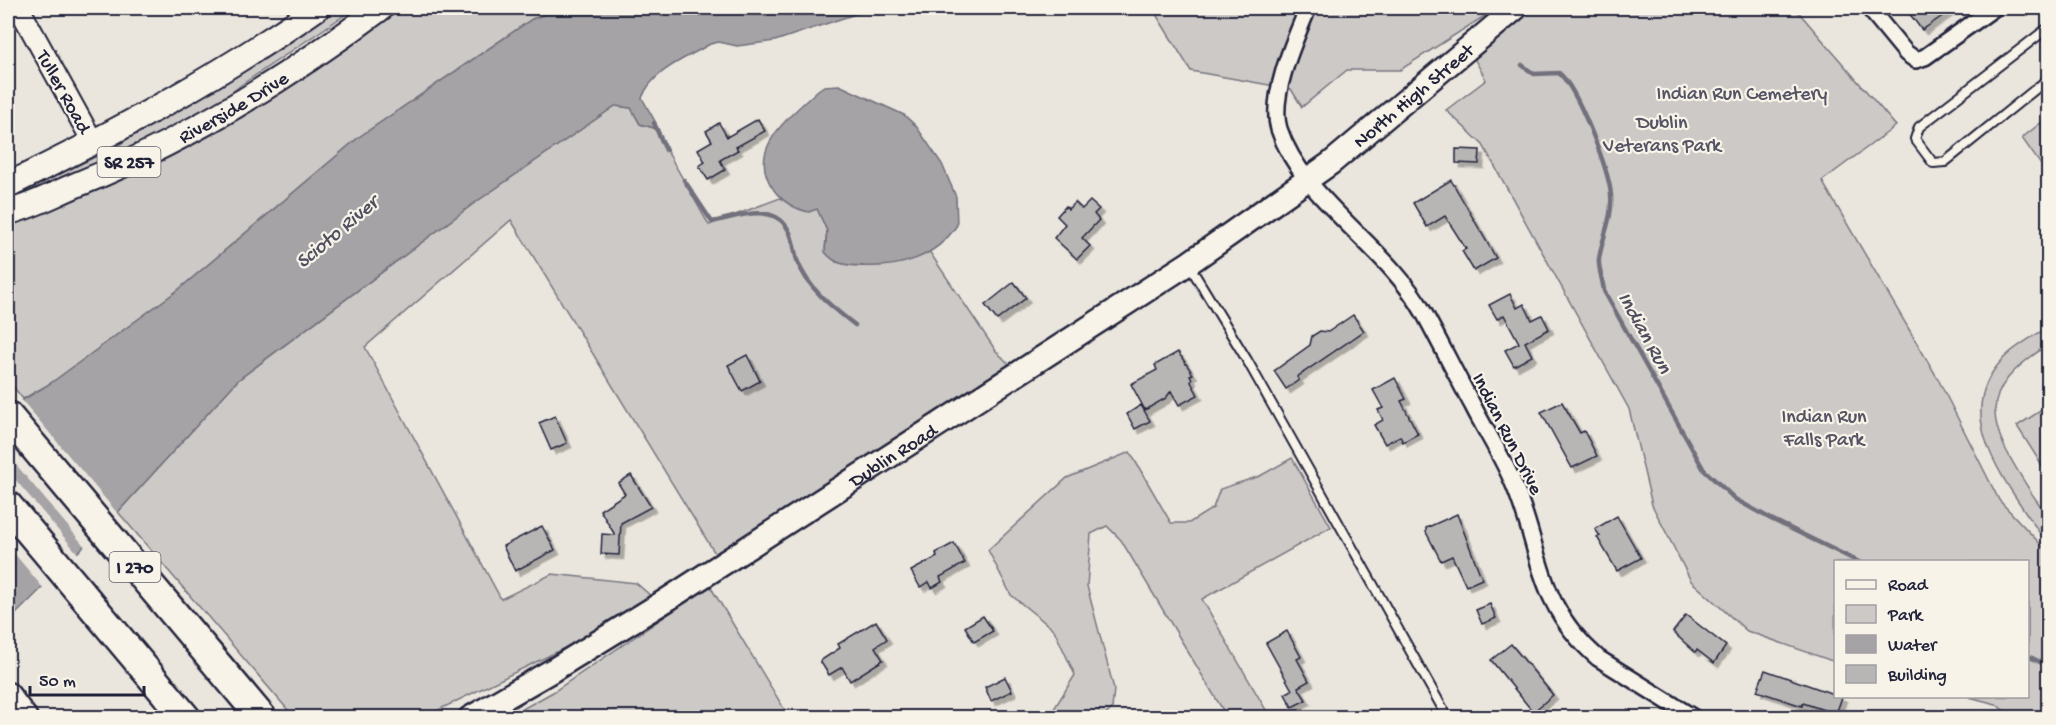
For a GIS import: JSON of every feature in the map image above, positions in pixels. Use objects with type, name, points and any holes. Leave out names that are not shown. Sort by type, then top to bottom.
[{"type":"highway","name":"I 270","points":[[8,416],[262,717]]},
{"type":"highway","name":"I 270","points":[[8,506],[186,717]]},
{"type":"main road","name":"Riverside Drive","points":[[8,185],[94,144],[228,67],[317,8]]},
{"type":"main road","name":"Riverside Drive","points":[[8,212],[95,178],[210,122],[291,72],[381,8]]},
{"type":"main road","name":"North High Street","points":[[1309,179],[1516,8]]},
{"type":"main road","name":"Dublin Road","points":[[470,717],[553,670],[665,601],[1189,263],[1309,179]]},
{"type":"main road","points":[[8,694],[26,717]]},
{"type":"street","name":"Tuller Road","points":[[19,8],[94,144]]},
{"type":"street","name":"Indian Run Drive","points":[[1308,8],[1281,86],[1277,113],[1284,141],[1309,179],[1340,217],[1396,272],[1424,312],[1510,475],[1528,521],[1548,592],[1571,630],[1598,658],[1694,717]]},
{"type":"street","points":[[1869,8],[1909,57],[1919,60],[1994,8]]},
{"type":"lane","points":[[2049,28],[1919,127],[1915,139],[1933,163],[1945,162],[2049,79]]},
{"type":"lane","points":[[1189,263],[1448,717]]},
{"type":"green space","points":[[331,8],[355,8],[241,85],[203,116],[35,191],[33,187],[118,146],[146,124],[298,31]]},
{"type":"green space","points":[[396,8],[563,8],[532,19],[359,137],[178,290],[51,383],[23,399],[8,380],[8,222],[350,43]]},
{"type":"green space","points":[[1152,8],[1497,8],[1400,70],[1347,70],[1302,107],[1291,89],[1191,71]]},
{"type":"green space","points":[[1534,8],[1795,8],[1896,126],[1822,181],[1937,377],[1999,500],[2048,552],[2048,717],[2011,717],[1996,704],[1973,698],[2029,698],[2029,560],[1834,560],[1834,662],[1747,631],[1691,581],[1652,505],[1629,409],[1483,145],[1446,110],[1486,80],[1474,58]]},
{"type":"green space","points":[[615,106],[631,108],[640,124],[654,128],[709,225],[780,198],[802,210],[817,208],[827,231],[825,248],[836,262],[858,266],[884,265],[910,260],[929,251],[996,351],[1010,365],[716,555],[511,220],[365,347],[501,599],[552,574],[636,583],[652,597],[589,636],[424,717],[294,717],[118,512],[238,380],[473,204]]},
{"type":"green space","points":[[2048,117],[2048,175],[2022,138]]},
{"type":"green space","points":[[2048,327],[2048,345],[2024,362],[2008,378],[1998,394],[1995,410],[1997,427],[2004,445],[2047,516],[2048,543],[2012,492],[1988,448],[1982,425],[1981,403],[1988,380],[2003,359]]},
{"type":"green space","points":[[2048,406],[2048,475],[2017,426]]},
{"type":"green space","points":[[1130,452],[1171,523],[1189,523],[1213,508],[1220,489],[1260,476],[1292,458],[1331,527],[1202,599],[1270,717],[1227,717],[1121,540],[1107,526],[1091,534],[1087,586],[1114,689],[1112,709],[1103,717],[1049,717],[1075,675],[1054,630],[1011,595],[988,550],[1067,478]]},
{"type":"green space","points":[[710,586],[789,717],[508,717],[553,692]]},
{"type":"water","name":"Scioto River","points":[[563,8],[873,8],[775,41],[737,46],[719,42],[710,44],[662,72],[647,88],[642,98],[656,123],[654,128],[640,124],[631,108],[615,106],[473,204],[238,380],[118,512],[8,622],[8,409],[51,383],[178,290],[359,137],[532,19]]},
{"type":"water","points":[[839,85],[904,115],[916,126],[942,164],[956,197],[957,225],[939,246],[916,259],[877,266],[847,265],[837,262],[825,252],[827,231],[817,209],[809,212],[789,204],[777,194],[766,175],[764,161],[767,147],[774,135],[818,90],[824,86]]},
{"type":"pier","points":[[20,398],[119,515],[86,548],[8,455],[8,405]]},
{"type":"pier","points":[[8,471],[79,555],[44,589],[8,546]]},
{"type":"building","points":[[1905,8],[1954,8],[1922,30]]},
{"type":"building","points":[[758,119],[765,131],[736,147],[738,150],[720,160],[725,170],[708,180],[699,166],[705,162],[698,149],[712,141],[706,131],[719,123],[727,137]]},
{"type":"building","points":[[1456,149],[1480,150],[1479,164],[1456,163]]},
{"type":"building","points":[[1451,180],[1496,258],[1474,271],[1462,251],[1466,249],[1445,216],[1427,227],[1413,203]]},
{"type":"building","points":[[1090,201],[1099,209],[1094,214],[1099,220],[1082,238],[1090,246],[1077,259],[1054,238],[1065,224],[1057,216],[1066,206],[1068,209],[1075,202],[1082,209]]},
{"type":"building","points":[[1014,282],[1026,298],[997,320],[985,305]]},
{"type":"building","points":[[1510,294],[1517,308],[1524,304],[1532,320],[1542,315],[1549,329],[1525,342],[1532,356],[1514,366],[1505,350],[1519,343],[1504,315],[1497,319],[1489,305]]},
{"type":"building","points":[[1353,315],[1364,331],[1297,377],[1299,380],[1286,389],[1274,371],[1310,345],[1312,336],[1320,331],[1328,332]]},
{"type":"building","points":[[1178,352],[1193,374],[1190,375],[1191,382],[1198,395],[1179,405],[1171,391],[1166,398],[1145,410],[1131,384],[1157,370],[1155,365]]},
{"type":"building","points":[[747,355],[760,381],[742,391],[728,365]]},
{"type":"building","points":[[1395,378],[1406,399],[1401,401],[1418,434],[1403,442],[1400,436],[1385,444],[1374,425],[1383,420],[1378,410],[1383,408],[1373,390]]},
{"type":"building","points":[[1562,402],[1580,433],[1584,431],[1597,456],[1572,468],[1541,412]]},
{"type":"building","points":[[1141,405],[1150,421],[1135,429],[1127,414]]},
{"type":"building","points":[[555,416],[567,443],[551,450],[539,423]]},
{"type":"building","points":[[631,475],[651,507],[621,523],[619,555],[601,554],[602,534],[615,535],[600,510],[625,494],[618,483]]},
{"type":"building","points":[[1457,514],[1482,579],[1466,586],[1452,556],[1441,561],[1426,532],[1426,528]]},
{"type":"building","points":[[1617,516],[1641,558],[1617,571],[1597,537],[1600,536],[1595,529]]},
{"type":"building","points":[[542,526],[555,550],[515,571],[503,546]]},
{"type":"building","points":[[954,543],[965,563],[940,577],[942,582],[932,588],[929,582],[920,587],[911,571],[937,557],[936,553]]},
{"type":"building","points":[[1490,604],[1496,618],[1482,624],[1476,610]]},
{"type":"building","points":[[1686,615],[1726,646],[1714,663],[1697,650],[1695,652],[1673,632]]},
{"type":"building","points":[[983,616],[993,631],[974,642],[965,627]]},
{"type":"building","points":[[876,621],[887,639],[875,647],[883,660],[850,681],[842,667],[829,675],[820,661],[840,648],[838,644]]},
{"type":"building","points":[[1287,631],[1301,657],[1297,659],[1309,681],[1298,687],[1306,700],[1292,707],[1285,694],[1292,690],[1266,643]]},
{"type":"building","points":[[1511,644],[1553,695],[1533,712],[1491,660]]},
{"type":"building","points":[[1765,670],[1834,694],[1834,698],[1842,698],[1836,714],[1803,703],[1802,706],[1757,691]]},
{"type":"building","points":[[1005,677],[1012,691],[991,701],[985,687]]},
{"type":"waterway","name":"Indian Run","points":[[1522,65],[1534,74],[1559,73],[1583,112],[1605,168],[1611,195],[1609,220],[1599,259],[1604,291],[1704,470],[1735,499],[1855,560]]},
{"type":"waterway","points":[[654,123],[666,150]]},
{"type":"waterway","points":[[684,180],[712,222],[753,214],[773,216],[781,221],[790,233],[797,260],[807,280],[855,325]]},
{"type":"waterway","name":"Indian Run","points":[[2029,656],[2048,666]]},
{"type":"park label","name":"Indian Run Cemetery","points":[[1742,92]]},
{"type":"park label","name":"Dublin Veterans Park","points":[[1662,132]]},
{"type":"park label","name":"Indian Run Falls Park","points":[[1824,426]]}]
